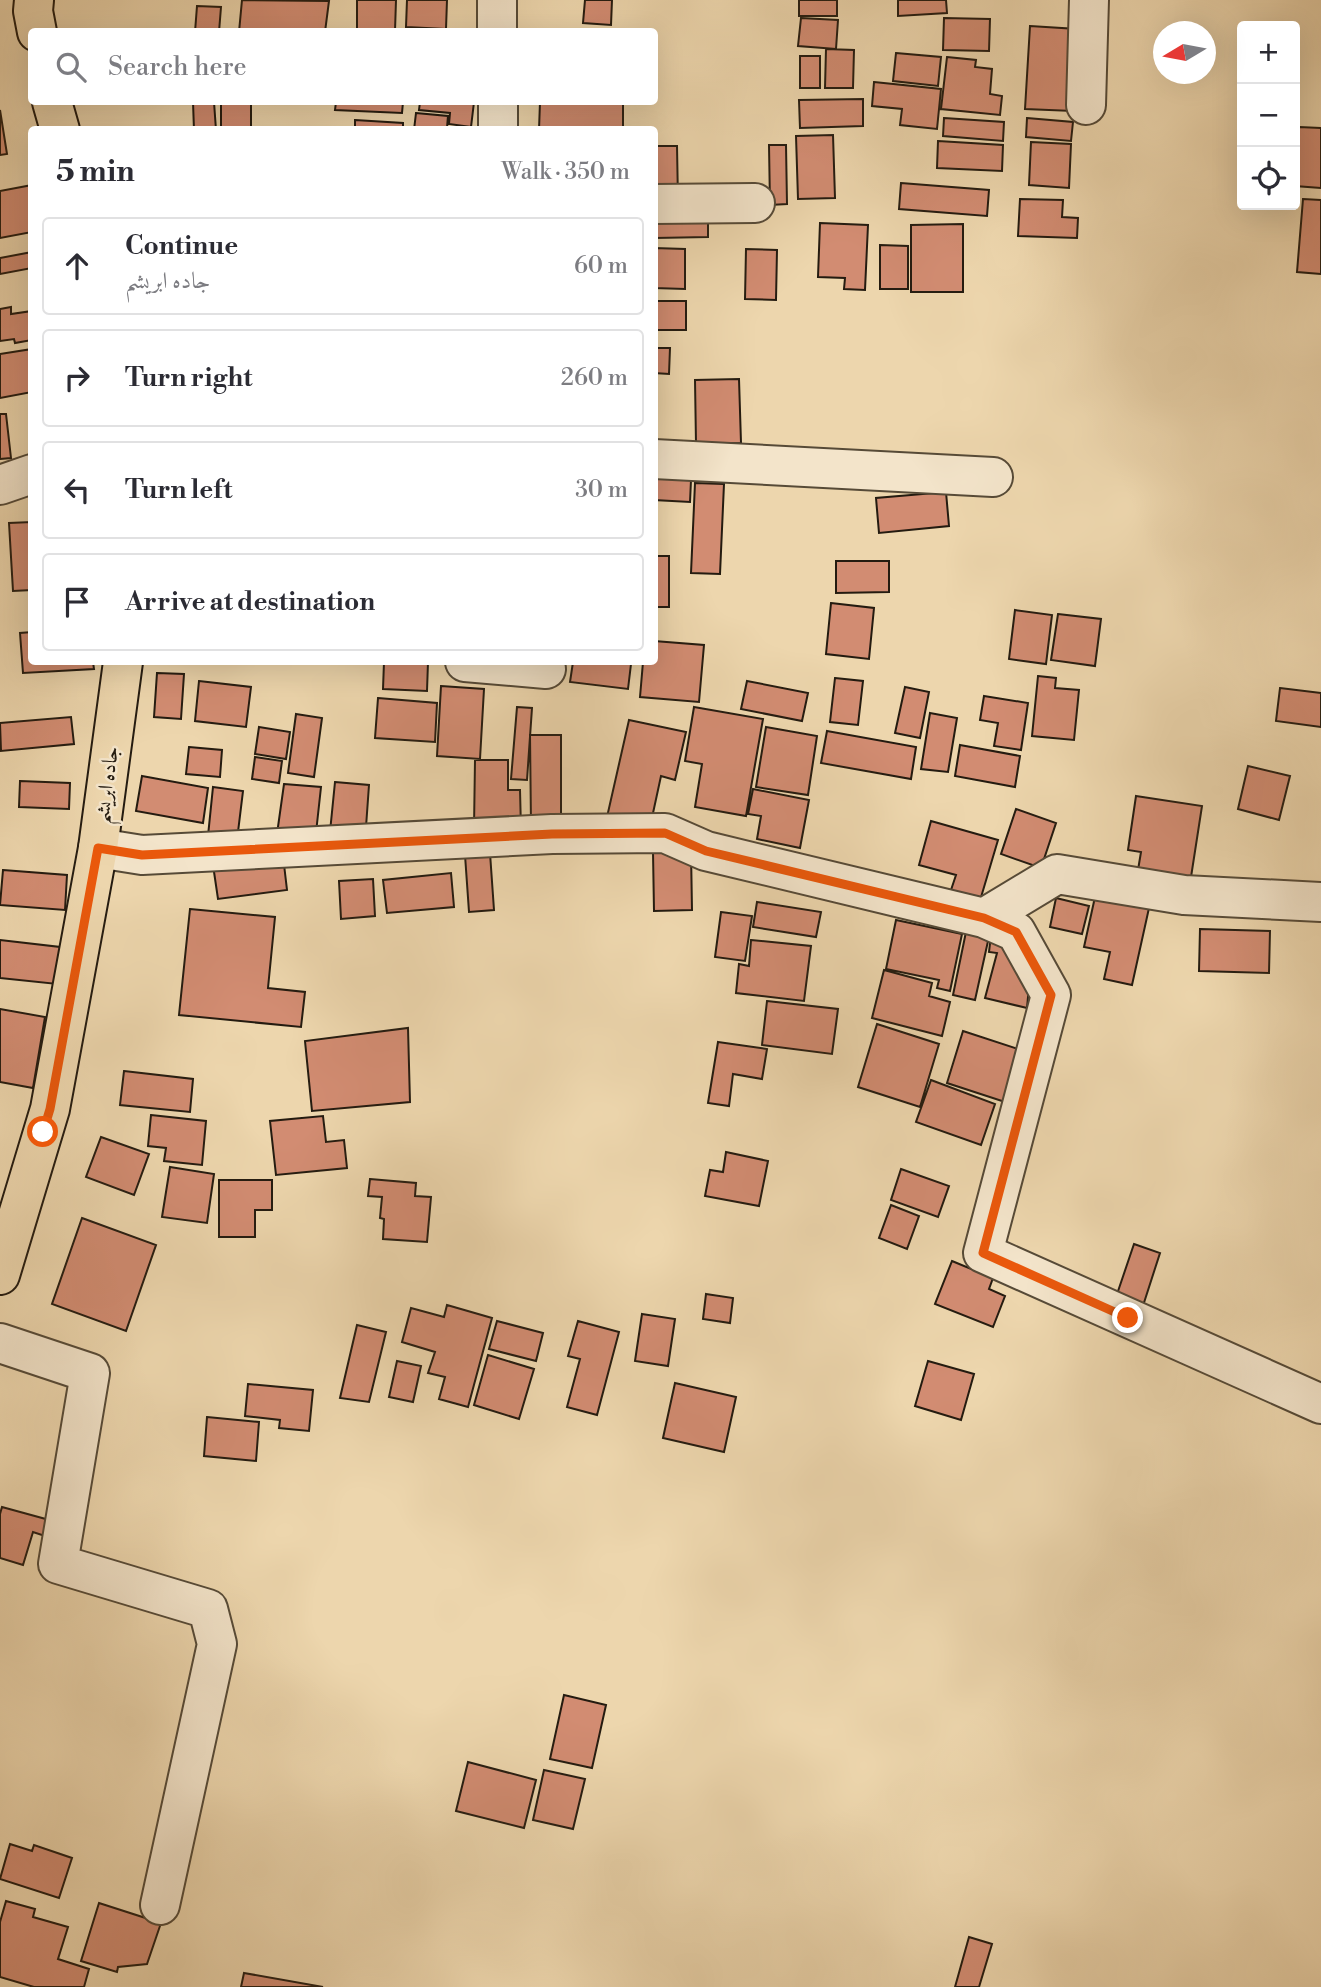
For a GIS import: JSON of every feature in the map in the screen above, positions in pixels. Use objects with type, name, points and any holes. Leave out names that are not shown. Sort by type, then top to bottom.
[{"type":"main road","points":[[34,0],[36,28]]},
{"type":"main road","points":[[53,105],[59,126]]},
{"type":"main road","name":"جاده ابریشم","points":[[0,1275],[50,1109],[98,848],[123,665]]},
{"type":"street","points":[[497,0],[497,28]]},
{"type":"street","points":[[1086,105],[1089,0]]},
{"type":"street","points":[[498,105],[498,126]]},
{"type":"street","points":[[658,204],[755,203]]},
{"type":"street","points":[[658,459],[993,477]]},
{"type":"street","points":[[0,485],[28,475]]},
{"type":"street","points":[[500,665],[546,669]]},
{"type":"street","points":[[98,848],[142,855],[552,834],[665,833],[706,851],[984,918],[1016,932],[1051,995],[983,1253],[1321,1404]]},
{"type":"street","points":[[984,918],[1057,874],[1184,895],[1321,902]]},
{"type":"street","points":[[0,1343],[89,1373],[58,1564],[208,1609],[217,1644],[160,1905]]},
{"type":"building","points":[[242,0],[329,1],[326,28],[239,28]]},
{"type":"building","points":[[357,0],[396,0],[395,28],[357,28]]},
{"type":"building","points":[[407,0],[447,0],[446,28],[406,27]]},
{"type":"building","points":[[585,0],[612,0],[611,25],[583,23]]},
{"type":"building","points":[[799,0],[837,0],[837,16],[799,16]]},
{"type":"building","points":[[898,0],[946,0],[947,13],[898,16]]},
{"type":"building","points":[[197,6],[221,7],[219,28],[195,28]]},
{"type":"building","points":[[801,18],[838,20],[836,49],[798,46]]},
{"type":"building","points":[[944,18],[990,19],[989,51],[943,50]]},
{"type":"building","points":[[1030,26],[1077,29],[1073,111],[1025,109]]},
{"type":"building","points":[[826,49],[854,50],[853,88],[825,88]]},
{"type":"building","points":[[896,53],[941,57],[938,86],[893,81]]},
{"type":"building","points":[[800,56],[820,56],[820,88],[800,88]]},
{"type":"building","points":[[947,57],[976,60],[975,67],[992,69],[990,94],[1002,96],[1000,115],[941,109]]},
{"type":"building","points":[[874,82],[941,89],[937,129],[900,125],[902,109],[872,106]]},
{"type":"building","points":[[863,99],[863,126],[800,128],[799,100]]},
{"type":"building","points":[[193,105],[214,105],[216,126],[194,126]]},
{"type":"building","points":[[221,105],[251,105],[251,126],[221,126]]},
{"type":"building","points":[[336,105],[403,105],[402,113],[335,110]]},
{"type":"building","points":[[420,105],[474,105],[471,126],[449,124],[450,113],[419,110]]},
{"type":"building","points":[[540,105],[623,105],[623,126],[539,126]]},
{"type":"building","points":[[0,110],[7,154],[0,155]]},
{"type":"building","points":[[416,113],[448,116],[447,126],[414,126]]},
{"type":"building","points":[[944,118],[1004,122],[1003,141],[943,136]]},
{"type":"building","points":[[1027,118],[1073,122],[1071,141],[1026,137]]},
{"type":"building","points":[[355,120],[403,123],[403,126],[355,126]]},
{"type":"building","points":[[1300,127],[1321,128],[1321,188],[1300,186]]},
{"type":"building","points":[[833,135],[835,198],[798,199],[796,136]]},
{"type":"building","points":[[938,141],[1003,145],[1002,171],[937,168]]},
{"type":"building","points":[[1031,142],[1071,144],[1069,188],[1029,185]]},
{"type":"building","points":[[769,145],[786,145],[787,204],[770,205]]},
{"type":"building","points":[[658,146],[677,146],[678,202],[658,202]]},
{"type":"building","points":[[901,183],[989,190],[987,216],[899,209]]},
{"type":"building","points":[[28,186],[28,233],[0,238],[0,191]]},
{"type":"building","points":[[1020,199],[1063,200],[1062,217],[1078,218],[1077,238],[1018,236]]},
{"type":"building","points":[[1303,199],[1321,200],[1321,274],[1297,272]]},
{"type":"building","points":[[708,206],[708,237],[658,238],[658,207]]},
{"type":"building","points":[[820,223],[868,225],[865,290],[844,289],[845,278],[818,277]]},
{"type":"building","points":[[963,224],[963,292],[911,292],[911,225]]},
{"type":"building","points":[[880,245],[908,246],[908,289],[880,289]]},
{"type":"building","points":[[658,248],[685,249],[685,289],[658,288]]},
{"type":"building","points":[[746,249],[777,250],[776,300],[745,299]]},
{"type":"building","points":[[28,253],[28,269],[0,274],[0,258]]},
{"type":"building","points":[[658,301],[686,301],[686,330],[658,330]]},
{"type":"building","points":[[11,307],[11,314],[28,312],[28,341],[15,343],[14,339],[0,341],[0,309]]},
{"type":"building","points":[[658,348],[670,348],[669,374],[658,373]]},
{"type":"building","points":[[28,350],[28,393],[0,398],[0,354]]},
{"type":"building","points":[[739,379],[741,443],[696,444],[695,380]]},
{"type":"building","points":[[0,414],[6,414],[11,458],[0,459]]},
{"type":"building","points":[[658,478],[691,480],[690,502],[658,500]]},
{"type":"building","points":[[695,483],[724,484],[720,574],[691,573]]},
{"type":"building","points":[[946,492],[949,526],[879,533],[876,498]]},
{"type":"building","points":[[28,522],[28,590],[13,591],[9,523]]},
{"type":"building","points":[[658,556],[669,556],[669,607],[658,607]]},
{"type":"building","points":[[836,561],[889,561],[889,592],[836,593]]},
{"type":"building","points":[[831,603],[874,608],[869,659],[826,654]]},
{"type":"building","points":[[1015,610],[1052,615],[1046,664],[1009,659]]},
{"type":"building","points":[[1058,614],[1101,619],[1095,666],[1051,660]]},
{"type":"building","points":[[28,632],[28,665],[93,665],[94,669],[23,673],[20,633]]},
{"type":"building","points":[[658,641],[704,645],[699,702],[640,697],[643,665],[658,665]]},
{"type":"building","points":[[384,665],[428,665],[427,691],[383,689]]},
{"type":"building","points":[[573,665],[631,665],[628,689],[570,682]]},
{"type":"building","points":[[157,673],[184,674],[181,719],[154,717]]},
{"type":"building","points":[[1038,676],[1056,678],[1055,688],[1079,690],[1074,740],[1032,736]]},
{"type":"building","points":[[835,678],[863,681],[858,725],[830,722]]},
{"type":"building","points":[[199,681],[251,687],[246,727],[195,721]]},
{"type":"building","points":[[747,681],[808,693],[802,721],[741,709]]},
{"type":"building","points":[[441,686],[484,689],[480,759],[437,756]]},
{"type":"building","points":[[905,687],[929,692],[920,738],[895,733]]},
{"type":"building","points":[[1280,688],[1321,693],[1321,727],[1276,721]]},
{"type":"building","points":[[984,696],[1028,703],[1021,750],[994,746],[998,723],[980,720]]},
{"type":"building","points":[[378,698],[437,703],[435,742],[375,738]]},
{"type":"building","points":[[517,707],[532,708],[527,780],[511,779]]},
{"type":"building","points":[[694,707],[763,719],[746,816],[695,807],[702,764],[685,761]]},
{"type":"building","points":[[930,713],[957,718],[948,772],[921,769]]},
{"type":"building","points":[[296,714],[322,718],[314,777],[288,773]]},
{"type":"building","points":[[71,717],[74,744],[1,751],[0,723]]},
{"type":"building","points":[[629,720],[686,732],[675,780],[661,776],[650,827],[607,817]]},
{"type":"building","points":[[259,727],[290,732],[286,759],[255,754]]},
{"type":"building","points":[[766,727],[817,736],[808,795],[756,787]]},
{"type":"building","points":[[827,731],[916,747],[911,779],[821,763]]},
{"type":"building","points":[[530,735],[561,735],[561,824],[531,825]]},
{"type":"building","points":[[960,745],[1020,756],[1015,787],[955,776]]},
{"type":"building","points":[[189,747],[222,750],[220,777],[186,774]]},
{"type":"building","points":[[255,757],[282,761],[279,783],[252,779]]},
{"type":"building","points":[[475,760],[508,760],[508,790],[520,790],[521,829],[474,828]]},
{"type":"building","points":[[1248,766],[1290,776],[1279,820],[1238,809]]},
{"type":"building","points":[[142,776],[208,788],[203,823],[136,811]]},
{"type":"building","points":[[20,781],[70,783],[69,809],[19,807]]},
{"type":"building","points":[[335,782],[369,785],[365,841],[329,842]]},
{"type":"building","points":[[284,784],[321,787],[315,842],[276,841]]},
{"type":"building","points":[[213,787],[243,791],[237,840],[208,836]]},
{"type":"building","points":[[753,789],[809,800],[800,848],[757,839],[761,816],[748,814]]},
{"type":"building","points":[[1136,796],[1202,806],[1189,890],[1136,882],[1141,852],[1128,850]]},
{"type":"building","points":[[1016,809],[1056,823],[1041,868],[1001,854]]},
{"type":"building","points":[[931,821],[998,840],[979,904],[949,896],[956,875],[919,865]]},
{"type":"building","points":[[691,851],[692,910],[654,911],[653,852]]},
{"type":"building","points":[[490,853],[494,910],[469,912],[465,855]]},
{"type":"building","points":[[283,856],[287,890],[218,899],[213,865]]},
{"type":"building","points":[[3,870],[67,875],[65,910],[0,905]]},
{"type":"building","points":[[451,873],[454,907],[387,913],[383,880]]},
{"type":"building","points":[[373,879],[375,916],[341,919],[339,881]]},
{"type":"building","points":[[1095,897],[1149,908],[1132,985],[1104,979],[1110,952],[1084,947]]},
{"type":"building","points":[[1056,898],[1089,906],[1082,934],[1050,927]]},
{"type":"building","points":[[757,902],[821,912],[816,937],[753,927]]},
{"type":"building","points":[[190,909],[275,917],[268,988],[305,992],[301,1027],[179,1015]]},
{"type":"building","points":[[721,912],[752,916],[745,961],[715,957]]},
{"type":"building","points":[[896,920],[962,934],[950,991],[937,988],[939,980],[886,969]]},
{"type":"building","points":[[967,927],[990,932],[975,1000],[953,995]]},
{"type":"building","points":[[1200,929],[1270,931],[1269,973],[1199,971]]},
{"type":"building","points":[[991,935],[1031,964],[1027,1008],[985,998],[997,953],[989,952]]},
{"type":"building","points":[[0,940],[60,947],[57,984],[0,978]]},
{"type":"building","points":[[751,940],[811,946],[804,1001],[736,993],[739,964],[749,966]]},
{"type":"building","points":[[884,970],[932,983],[929,996],[950,1002],[942,1036],[872,1018]]},
{"type":"building","points":[[767,1001],[838,1009],[832,1054],[762,1045]]},
{"type":"building","points":[[0,1009],[45,1017],[33,1088],[0,1082]]},
{"type":"building","points":[[877,1024],[939,1044],[920,1107],[858,1087]]},
{"type":"building","points":[[408,1028],[410,1102],[312,1111],[305,1041]]},
{"type":"building","points":[[963,1031],[1021,1050],[1005,1102],[947,1083]]},
{"type":"building","points":[[718,1042],[767,1049],[762,1079],[733,1074],[729,1106],[708,1103]]},
{"type":"building","points":[[124,1071],[193,1079],[190,1112],[120,1105]]},
{"type":"building","points":[[931,1080],[995,1104],[981,1145],[916,1122]]},
{"type":"building","points":[[151,1115],[206,1121],[202,1165],[164,1161],[166,1148],[148,1146]]},
{"type":"building","points":[[323,1116],[326,1142],[344,1140],[347,1168],[276,1175],[270,1121]]},
{"type":"building","points":[[101,1137],[149,1154],[134,1195],[86,1177]]},
{"type":"building","points":[[726,1152],[768,1161],[759,1206],[705,1196],[710,1170],[723,1172]]},
{"type":"building","points":[[170,1167],[214,1174],[207,1223],[162,1217]]},
{"type":"building","points":[[901,1169],[949,1186],[938,1217],[891,1200]]},
{"type":"building","points":[[370,1179],[416,1183],[415,1196],[431,1197],[427,1242],[383,1239],[384,1219],[380,1218],[382,1197],[368,1196]]},
{"type":"building","points":[[219,1180],[272,1180],[272,1210],[255,1210],[255,1237],[219,1237]]},
{"type":"building","points":[[891,1205],[919,1216],[907,1249],[879,1238]]},
{"type":"building","points":[[82,1218],[156,1245],[126,1331],[52,1304]]},
{"type":"building","points":[[1134,1244],[1160,1253],[1141,1312],[1114,1303]]},
{"type":"building","points":[[952,1261],[993,1278],[989,1289],[1005,1296],[993,1327],[935,1304]]},
{"type":"building","points":[[706,1294],[733,1298],[730,1323],[703,1319]]},
{"type":"building","points":[[447,1305],[492,1318],[468,1407],[439,1399],[445,1377],[428,1373],[435,1352],[402,1342],[411,1308],[444,1317]]},
{"type":"building","points":[[642,1314],[675,1319],[668,1366],[635,1361]]},
{"type":"building","points":[[497,1321],[543,1333],[536,1361],[489,1349]]},
{"type":"building","points":[[578,1321],[619,1332],[597,1415],[567,1407],[580,1359],[568,1356]]},
{"type":"building","points":[[357,1325],[386,1332],[369,1402],[340,1398]]},
{"type":"building","points":[[488,1355],[534,1369],[519,1419],[474,1405]]},
{"type":"building","points":[[397,1361],[421,1366],[413,1402],[389,1397]]},
{"type":"building","points":[[928,1361],[974,1374],[961,1420],[915,1406]]},
{"type":"building","points":[[675,1383],[736,1397],[724,1452],[663,1438]]},
{"type":"building","points":[[248,1384],[313,1390],[309,1431],[279,1428],[280,1420],[245,1416]]},
{"type":"building","points":[[207,1417],[259,1422],[256,1461],[204,1456]]},
{"type":"building","points":[[2,1507],[53,1521],[48,1537],[33,1532],[23,1565],[0,1558]]},
{"type":"building","points":[[564,1695],[606,1705],[592,1768],[550,1759]]},
{"type":"building","points":[[468,1762],[536,1780],[524,1828],[456,1811]]},
{"type":"building","points":[[544,1770],[585,1779],[573,1829],[533,1820]]},
{"type":"building","points":[[10,1844],[32,1851],[34,1845],[72,1858],[59,1898],[0,1879]]},
{"type":"building","points":[[6,1901],[35,1909],[33,1917],[68,1927],[58,1959],[89,1969],[84,1987],[34,1987],[0,1977],[0,1922]]},
{"type":"building","points":[[99,1903],[161,1923],[147,1964],[118,1967],[117,1972],[81,1961]]},
{"type":"building","points":[[969,1937],[992,1944],[979,1987],[955,1987]]},
{"type":"building","points":[[244,1973],[323,1987],[241,1987]]},
{"type":"route","points":[[43,1132],[50,1109],[98,848],[142,855],[552,834],[665,833],[706,851],[984,918],[1016,932],[1051,995],[983,1253],[1128,1318]]}]
